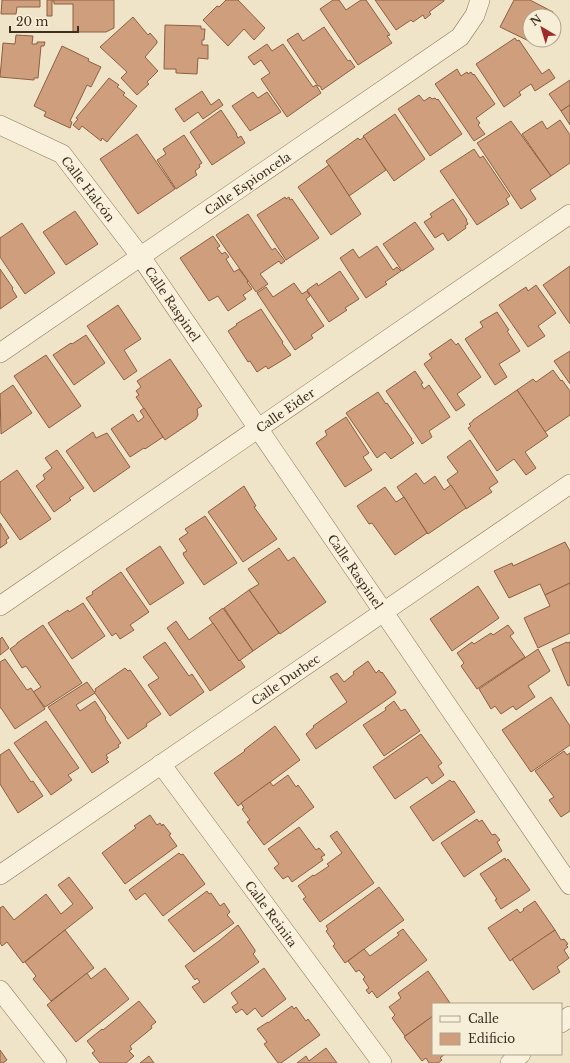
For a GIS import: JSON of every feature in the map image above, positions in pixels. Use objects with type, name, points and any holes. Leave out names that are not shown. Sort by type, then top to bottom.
[{"type":"street","name":"Calle Espioncela","points":[[0,354],[460,37],[475,14],[480,0]]},
{"type":"street","name":"Calle Halcón","points":[[0,125],[62,154],[142,257]]},
{"type":"street","name":"Calle Eider","points":[[0,606],[570,214]]},
{"type":"street","name":"Calle Raspinel","points":[[142,257],[570,885]]},
{"type":"street","name":"Calle Durbec","points":[[0,875],[570,484]]},
{"type":"street","name":"Calle Reinita","points":[[162,764],[382,1063]]},
{"type":"street","points":[[0,990],[58,1063]]},
{"type":"street","points":[[562,1022],[570,1016]]},
{"type":"street","points":[[510,1063],[520,1055]]},
{"type":"building","points":[[2,0],[40,0],[40,7],[17,7],[16,14],[1,14]]},
{"type":"building","points":[[47,0],[114,0],[114,28],[106,32],[73,32],[73,4],[54,4],[54,1],[52,1],[52,16],[47,16]]},
{"type":"building","points":[[226,0],[238,0],[265,28],[254,40],[244,29],[228,46],[203,20],[217,6],[219,7]]},
{"type":"building","points":[[333,0],[339,0],[346,10],[361,0],[366,0],[390,35],[387,36],[392,43],[358,65],[320,9]]},
{"type":"building","points":[[375,0],[444,1],[429,12],[431,14],[425,19],[423,15],[413,22],[411,20],[396,30]]},
{"type":"building","points":[[514,0],[530,0],[545,8],[522,8],[522,38],[500,27]]},
{"type":"building","points":[[133,17],[148,35],[150,33],[157,41],[145,57],[158,71],[147,82],[149,84],[137,95],[121,78],[127,72],[100,47]]},
{"type":"building","points":[[165,25],[201,26],[201,29],[205,29],[202,45],[208,45],[208,59],[198,58],[197,74],[176,73],[176,69],[164,69]]},
{"type":"building","points":[[324,27],[348,61],[350,60],[355,67],[322,90],[287,40],[298,33],[303,41]]},
{"type":"building","points":[[16,35],[33,36],[32,44],[37,44],[37,42],[45,42],[44,46],[41,46],[38,78],[34,78],[34,80],[0,77],[3,43],[15,44]]},
{"type":"building","points":[[515,38],[517,41],[519,40],[522,44],[522,48],[524,48],[542,74],[549,69],[555,78],[535,91],[531,84],[519,92],[521,95],[504,107],[476,64]]},
{"type":"building","points":[[267,44],[272,51],[283,44],[313,87],[316,85],[321,93],[287,117],[261,79],[270,73],[261,60],[254,65],[248,57]]},
{"type":"building","points":[[62,46],[89,59],[88,61],[101,67],[91,87],[87,85],[70,121],[72,122],[70,128],[44,116],[46,112],[34,106]]},
{"type":"building","points":[[457,69],[461,76],[467,72],[468,74],[471,72],[473,75],[474,74],[495,104],[476,118],[480,123],[478,125],[485,134],[474,141],[435,84]]},
{"type":"building","points":[[109,78],[119,85],[117,87],[125,93],[123,95],[137,106],[107,142],[102,138],[101,141],[82,126],[79,130],[73,125],[78,119],[76,118]]},
{"type":"building","points":[[570,80],[570,105],[561,111],[549,94]]},
{"type":"building","points":[[202,91],[211,105],[219,99],[223,105],[203,119],[198,112],[184,122],[175,109]]},
{"type":"building","points":[[253,92],[258,98],[267,92],[281,112],[250,131],[232,106]]},
{"type":"building","points":[[419,95],[424,101],[430,97],[432,99],[438,99],[462,134],[430,156],[398,109]]},
{"type":"building","points":[[570,105],[570,125],[561,111]]},
{"type":"building","points":[[221,110],[237,134],[238,138],[241,136],[245,143],[212,165],[190,132]]},
{"type":"building","points":[[395,114],[425,159],[394,181],[363,136]]},
{"type":"building","points":[[560,120],[570,135],[570,163],[551,176],[522,134],[542,121],[547,129]]},
{"type":"building","points":[[511,121],[551,176],[530,190],[536,199],[521,209],[477,143]]},
{"type":"building","points":[[137,134],[175,189],[138,214],[100,159]]},
{"type":"building","points":[[184,135],[202,163],[195,171],[197,175],[176,189],[157,160],[166,154],[163,149]]},
{"type":"building","points":[[364,137],[386,170],[349,196],[326,161],[358,138],[360,140]]},
{"type":"building","points":[[474,149],[480,158],[483,156],[510,196],[506,199],[509,204],[477,225],[440,171]]},
{"type":"building","points":[[329,165],[361,214],[331,235],[298,187]]},
{"type":"building","points":[[285,197],[286,199],[289,197],[290,200],[292,199],[319,238],[286,260],[257,215]]},
{"type":"building","points":[[453,199],[467,220],[468,224],[465,226],[466,228],[448,241],[443,233],[435,238],[424,222],[432,217],[430,214]]},
{"type":"building","points":[[75,211],[98,244],[66,265],[43,232]]},
{"type":"building","points":[[248,214],[272,250],[275,248],[285,261],[281,264],[279,261],[260,274],[268,284],[256,292],[216,235]]},
{"type":"building","points":[[415,222],[434,249],[402,271],[383,244]]},
{"type":"building","points":[[22,223],[55,273],[25,294],[0,257],[0,238]]},
{"type":"building","points":[[213,236],[220,246],[217,248],[222,254],[225,252],[229,257],[226,259],[234,272],[239,269],[252,289],[243,295],[246,299],[228,311],[218,296],[209,301],[180,258]]},
{"type":"building","points":[[377,246],[393,270],[397,267],[401,271],[385,282],[387,284],[366,298],[340,258],[353,249],[359,258]]},
{"type":"building","points":[[570,266],[570,324],[543,285]]},
{"type":"building","points":[[0,269],[13,288],[12,289],[17,297],[0,309]]},
{"type":"building","points":[[340,271],[359,299],[345,308],[347,310],[329,322],[307,290],[317,283],[318,286]]},
{"type":"building","points":[[294,283],[302,294],[307,291],[310,296],[306,299],[324,326],[311,335],[313,338],[295,350],[257,293],[266,287],[273,297]]},
{"type":"building","points":[[536,285],[556,313],[538,326],[545,336],[528,347],[499,305],[526,287],[528,291]]},
{"type":"building","points":[[118,305],[141,339],[124,350],[137,371],[124,380],[87,326]]},
{"type":"building","points":[[261,309],[291,355],[268,369],[266,366],[257,372],[250,361],[248,362],[228,331],[237,325],[236,324]]},
{"type":"building","points":[[497,312],[520,351],[499,364],[507,377],[495,385],[465,339],[483,327],[480,322]]},
{"type":"building","points":[[86,335],[105,363],[74,385],[53,355]]},
{"type":"building","points":[[451,339],[456,345],[458,343],[481,377],[457,394],[465,405],[456,411],[424,364],[432,358],[429,354]]},
{"type":"building","points":[[570,351],[570,384],[554,361]]},
{"type":"building","points":[[46,355],[81,406],[49,428],[14,376]]},
{"type":"building","points":[[170,359],[202,406],[197,409],[198,415],[196,419],[165,440],[136,397],[139,395],[136,391],[141,387],[137,381]]},
{"type":"building","points":[[553,370],[570,391],[570,415],[545,432],[517,390],[533,379],[536,382]]},
{"type":"building","points":[[415,371],[423,383],[421,384],[424,389],[429,385],[450,417],[429,431],[432,437],[422,444],[386,391]]},
{"type":"building","points":[[13,385],[32,413],[1,434],[0,394]]},
{"type":"building","points":[[517,390],[548,436],[525,452],[536,468],[526,475],[514,459],[497,471],[468,428],[471,426],[469,424],[473,420]]},
{"type":"building","points":[[378,392],[414,443],[391,459],[385,452],[377,458],[346,413]]},
{"type":"building","points":[[144,408],[163,437],[130,457],[111,429],[133,414],[138,422],[144,417],[140,411]]},
{"type":"building","points":[[346,417],[369,453],[363,457],[372,470],[345,487],[316,443],[327,435],[325,431]]},
{"type":"building","points":[[93,432],[96,438],[107,433],[130,467],[94,492],[66,451]]},
{"type":"building","points":[[470,440],[498,482],[489,488],[492,492],[466,509],[447,480],[458,472],[447,457]]},
{"type":"building","points":[[57,450],[84,488],[69,498],[71,500],[54,512],[36,486],[45,479],[43,475],[52,468],[45,458]]},
{"type":"building","points":[[17,470],[51,519],[20,540],[0,512],[0,482]]},
{"type":"building","points":[[416,473],[424,484],[435,476],[444,490],[451,485],[466,508],[428,534],[397,487]]},
{"type":"building","points":[[244,486],[256,506],[254,507],[277,539],[243,562],[208,512]]},
{"type":"building","points":[[385,487],[396,502],[404,497],[427,533],[395,555],[372,523],[369,524],[357,506]]},
{"type":"building","points":[[205,516],[237,563],[204,585],[184,556],[183,553],[187,551],[179,539],[188,533],[185,529]]},
{"type":"building","points":[[0,523],[9,538],[6,540],[7,543],[0,548]]},
{"type":"building","points":[[565,542],[570,551],[570,583],[545,595],[540,584],[509,598],[494,571],[512,563],[513,566]]},
{"type":"building","points":[[160,546],[184,583],[150,605],[126,569]]},
{"type":"building","points":[[279,548],[288,561],[294,557],[326,602],[280,634],[249,590],[259,584],[248,569]]},
{"type":"building","points":[[121,572],[149,612],[130,625],[134,630],[120,639],[116,633],[112,636],[86,598],[93,594],[92,592]]},
{"type":"building","points":[[570,583],[570,633],[538,648],[524,618],[550,606],[545,595]]},
{"type":"building","points":[[478,586],[499,618],[452,651],[430,619]]},
{"type":"building","points":[[249,590],[279,633],[253,651],[224,608]]},
{"type":"building","points":[[83,603],[105,636],[72,659],[48,623],[68,610],[69,612]]},
{"type":"building","points":[[223,608],[253,651],[239,661],[209,618]]},
{"type":"building","points":[[176,621],[189,640],[213,623],[239,661],[240,660],[245,667],[210,691],[167,628]]},
{"type":"building","points":[[43,625],[82,683],[45,707],[33,692],[41,687],[26,666],[22,668],[10,649]]},
{"type":"building","points":[[508,625],[514,633],[510,636],[525,657],[477,689],[461,666],[464,663],[457,653],[472,642],[474,644],[491,633],[493,635]]},
{"type":"building","points":[[2,637],[9,648],[0,655],[0,639]]},
{"type":"building","points":[[165,642],[189,676],[192,674],[204,692],[170,716],[148,685],[159,678],[143,657]]},
{"type":"building","points":[[570,642],[570,685],[568,686],[552,649]]},
{"type":"building","points":[[538,649],[550,671],[528,686],[535,697],[516,710],[513,706],[501,714],[495,706],[491,709],[479,689]]},
{"type":"building","points":[[5,659],[27,690],[31,688],[45,709],[15,729],[0,708],[0,662]]},
{"type":"building","points":[[368,661],[376,673],[379,670],[381,673],[382,672],[396,692],[395,694],[316,749],[306,734],[314,727],[313,726],[347,702],[330,677],[337,673],[344,682],[354,674],[353,672]]},
{"type":"building","points":[[125,668],[128,671],[130,670],[161,714],[128,739],[94,692],[96,691],[95,689]]},
{"type":"building","points":[[87,682],[95,693],[76,705],[80,711],[95,701],[121,743],[118,745],[119,747],[106,755],[108,758],[106,759],[109,762],[92,773],[48,707]]},
{"type":"building","points":[[551,697],[570,726],[570,745],[531,772],[502,730]]},
{"type":"building","points":[[394,701],[401,711],[405,709],[420,731],[384,756],[363,725],[386,710],[385,708]]},
{"type":"building","points":[[46,721],[79,768],[68,775],[72,780],[51,795],[14,743]]},
{"type":"building","points":[[275,726],[300,760],[238,806],[214,773],[245,751],[244,750]]},
{"type":"building","points":[[421,734],[442,763],[438,766],[444,775],[432,784],[427,777],[395,799],[373,767]]},
{"type":"building","points":[[9,749],[31,782],[33,781],[43,796],[18,813],[0,784],[0,755]]},
{"type":"building","points":[[564,751],[567,755],[570,753],[570,811],[561,817],[549,800],[554,797],[535,771]]},
{"type":"building","points":[[288,775],[296,787],[298,785],[314,807],[264,845],[247,822],[250,820],[242,809],[244,808],[241,803],[270,782],[273,786]]},
{"type":"building","points":[[450,780],[452,782],[454,781],[475,812],[433,841],[410,807]]},
{"type":"building","points":[[150,815],[157,825],[160,823],[162,826],[163,824],[171,834],[169,835],[177,846],[125,884],[102,853],[136,828],[134,826]]},
{"type":"building","points":[[477,819],[479,822],[482,820],[492,835],[495,834],[500,840],[497,842],[502,851],[464,877],[441,843]]},
{"type":"building","points":[[299,827],[316,850],[319,848],[325,855],[321,857],[323,860],[292,882],[288,876],[283,879],[274,868],[279,864],[268,849]]},
{"type":"building","points":[[337,831],[374,883],[320,922],[303,899],[306,897],[298,886],[329,866],[327,864],[342,853],[330,836]]},
{"type":"building","points":[[179,853],[181,855],[183,854],[205,884],[163,916],[145,893],[136,900],[129,890]]},
{"type":"building","points":[[505,858],[506,861],[508,859],[530,890],[501,909],[495,900],[497,899],[480,874]]},
{"type":"building","points":[[69,877],[93,908],[23,963],[7,942],[2,946],[0,943],[0,908],[3,906],[14,920],[46,894],[61,914],[73,904],[58,885]]},
{"type":"building","points":[[379,887],[404,920],[345,963],[333,946],[335,944],[326,931],[328,929],[326,926]]},
{"type":"building","points":[[207,891],[209,894],[211,893],[220,906],[224,903],[230,912],[227,915],[234,923],[194,952],[168,920]]},
{"type":"building","points":[[535,901],[555,930],[510,961],[488,928],[517,909],[520,913],[524,910],[523,909]]},
{"type":"building","points":[[238,925],[255,950],[253,954],[259,962],[204,1003],[192,987],[200,982],[197,978],[195,980],[185,966]]},
{"type":"building","points":[[403,929],[427,960],[377,998],[372,991],[369,994],[366,990],[369,988],[363,979],[365,977],[359,970],[356,972],[348,961],[364,949],[370,956],[399,935],[397,933]]},
{"type":"building","points":[[65,930],[94,968],[51,1001],[33,979],[36,976],[25,962]]},
{"type":"building","points":[[555,930],[561,940],[564,939],[568,944],[566,945],[568,947],[564,950],[569,958],[557,967],[560,972],[533,990],[512,959]]},
{"type":"building","points":[[105,968],[129,999],[76,1042],[47,1005],[87,973],[91,979]]},
{"type":"building","points":[[264,968],[286,999],[262,1017],[255,1008],[247,1015],[242,1009],[236,1013],[232,1007],[238,1003],[231,993]]},
{"type":"building","points":[[428,971],[450,1003],[432,1003],[432,1017],[405,1036],[392,1018],[395,1015],[389,1007],[401,998],[398,993]]},
{"type":"building","points":[[139,1001],[156,1022],[151,1026],[152,1028],[130,1046],[132,1049],[129,1051],[134,1056],[126,1063],[100,1063],[92,1053],[95,1051],[87,1041]]},
{"type":"building","points":[[292,1006],[294,1009],[296,1007],[306,1021],[308,1019],[320,1035],[281,1063],[278,1063],[264,1044],[267,1042],[257,1029]]},
{"type":"building","points":[[432,1017],[432,1055],[444,1055],[440,1058],[442,1060],[438,1063],[429,1063],[426,1058],[422,1061],[404,1037]]},
{"type":"building","points":[[326,1048],[337,1063],[297,1063],[306,1056],[309,1061]]},
{"type":"building","points":[[0,1050],[7,1060],[3,1063],[0,1063]]},
{"type":"building","points":[[149,1056],[154,1063],[140,1063]]}]
